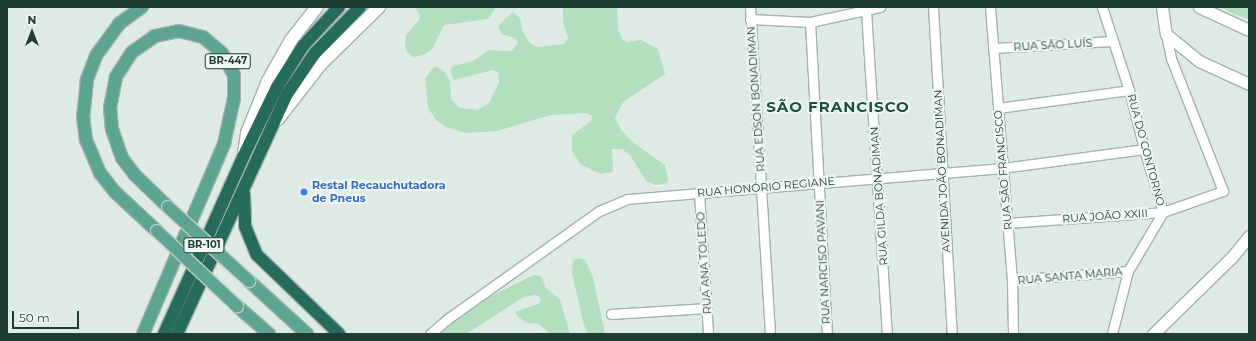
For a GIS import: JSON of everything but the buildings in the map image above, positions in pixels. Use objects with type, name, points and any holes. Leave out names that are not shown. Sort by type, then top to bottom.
[{"type":"highway","name":"BR-101","points":[[164,334],[243,157],[277,87],[303,46],[339,7]]},
{"type":"highway","name":"BR-101","points":[[177,334],[267,134],[287,94],[314,53],[360,7]]},
{"type":"highway","points":[[249,176],[244,195],[244,216],[248,236],[257,255],[339,334]]},
{"type":"main road","points":[[142,7],[119,24],[96,56],[86,80],[83,116],[86,140],[100,173],[115,192],[269,334]]},
{"type":"main road","points":[[243,157],[247,133],[268,81],[291,40],[316,7]]},
{"type":"main road","points":[[267,134],[320,64],[379,7]]},
{"type":"main road","name":"BR-447","points":[[143,334],[224,144],[234,98],[234,75],[222,53],[203,37],[179,32],[155,36],[132,52],[116,77],[110,107],[112,129],[122,158],[134,174],[168,206],[249,281],[307,334]]},
{"type":"street","name":"RUA EDSON BONADIMAN","points":[[750,7],[770,334]]},
{"type":"street","points":[[750,19],[810,22],[880,7]]},
{"type":"street","name":"AVENIDA JOÃO BONADIMAN","points":[[933,7],[952,334]]},
{"type":"street","name":"RUA SÃO FRANCISCO","points":[[990,7],[1012,280],[1013,334]]},
{"type":"street","name":"RUA DO CONTORNO","points":[[1102,7],[1129,90],[1144,149],[1163,212],[1128,271],[1109,334]]},
{"type":"street","points":[[1162,7],[1166,34],[1199,60],[1249,84]]},
{"type":"street","points":[[1199,7],[1249,30]]},
{"type":"street","name":"RUA GILDA BONADIMAN","points":[[866,11],[887,334]]},
{"type":"street","name":"RUA NARCISO PAVANI","points":[[810,22],[820,183],[827,334]]},
{"type":"street","name":"RUA JOÃO XXIII","points":[[1007,223],[1163,212],[1223,191],[1171,58],[1166,34]]},
{"type":"street","name":"RUA SÃO LUÍS","points":[[993,48],[1113,41]]},
{"type":"street","points":[[998,108],[1129,90]]},
{"type":"street","name":"RUA HONÓRIO REGIANE","points":[[430,334],[452,316],[599,211],[627,199],[762,187],[942,174],[1002,168],[1144,149]]},
{"type":"street","name":"RUA ANA TOLEDO","points":[[699,193],[708,334]]},
{"type":"street","points":[[1153,334],[1232,257],[1249,236]]},
{"type":"street","name":"RUA SANTA MARIA","points":[[1012,280],[1128,271]]},
{"type":"street","points":[[612,314],[707,308]]},
{"type":"green space","points":[[415,7],[496,7],[488,19],[444,25],[432,49],[423,55],[413,57],[406,51],[405,41],[406,35],[419,20],[420,16]]},
{"type":"green space","points":[[563,7],[617,7],[618,30],[623,40],[627,42],[641,40],[658,49],[665,74],[623,102],[615,118],[621,130],[635,144],[665,165],[668,180],[666,183],[656,185],[646,181],[630,155],[622,149],[612,149],[613,172],[601,174],[580,164],[572,151],[572,135],[591,121],[592,116],[587,113],[551,115],[497,131],[466,133],[446,127],[436,120],[428,108],[425,78],[435,66],[443,70],[450,80],[451,99],[460,108],[477,110],[489,103],[499,82],[498,72],[493,70],[454,80],[450,71],[453,66],[473,61],[489,50],[512,51],[518,42],[515,38],[501,34],[498,26],[513,12],[520,18],[522,30],[530,43],[536,47],[564,44],[568,38],[563,21]]},
{"type":"green space","points":[[1221,7],[1249,7],[1249,19],[1231,13]]},
{"type":"green space","points":[[579,258],[585,260],[593,277],[605,334],[588,334],[584,325],[572,273],[573,260]]},
{"type":"green space","points":[[534,275],[541,276],[546,288],[560,300],[570,334],[550,334],[539,324],[527,323],[518,317],[515,312],[540,303],[540,297],[535,295],[524,297],[466,334],[433,334],[477,303]]},
{"type":"place","name":"Restal Recauchutadora de Pneus","points":[[304,192]]},
{"type":"district","name":"SÃO FRANCISCO","points":[[838,107]]}]
